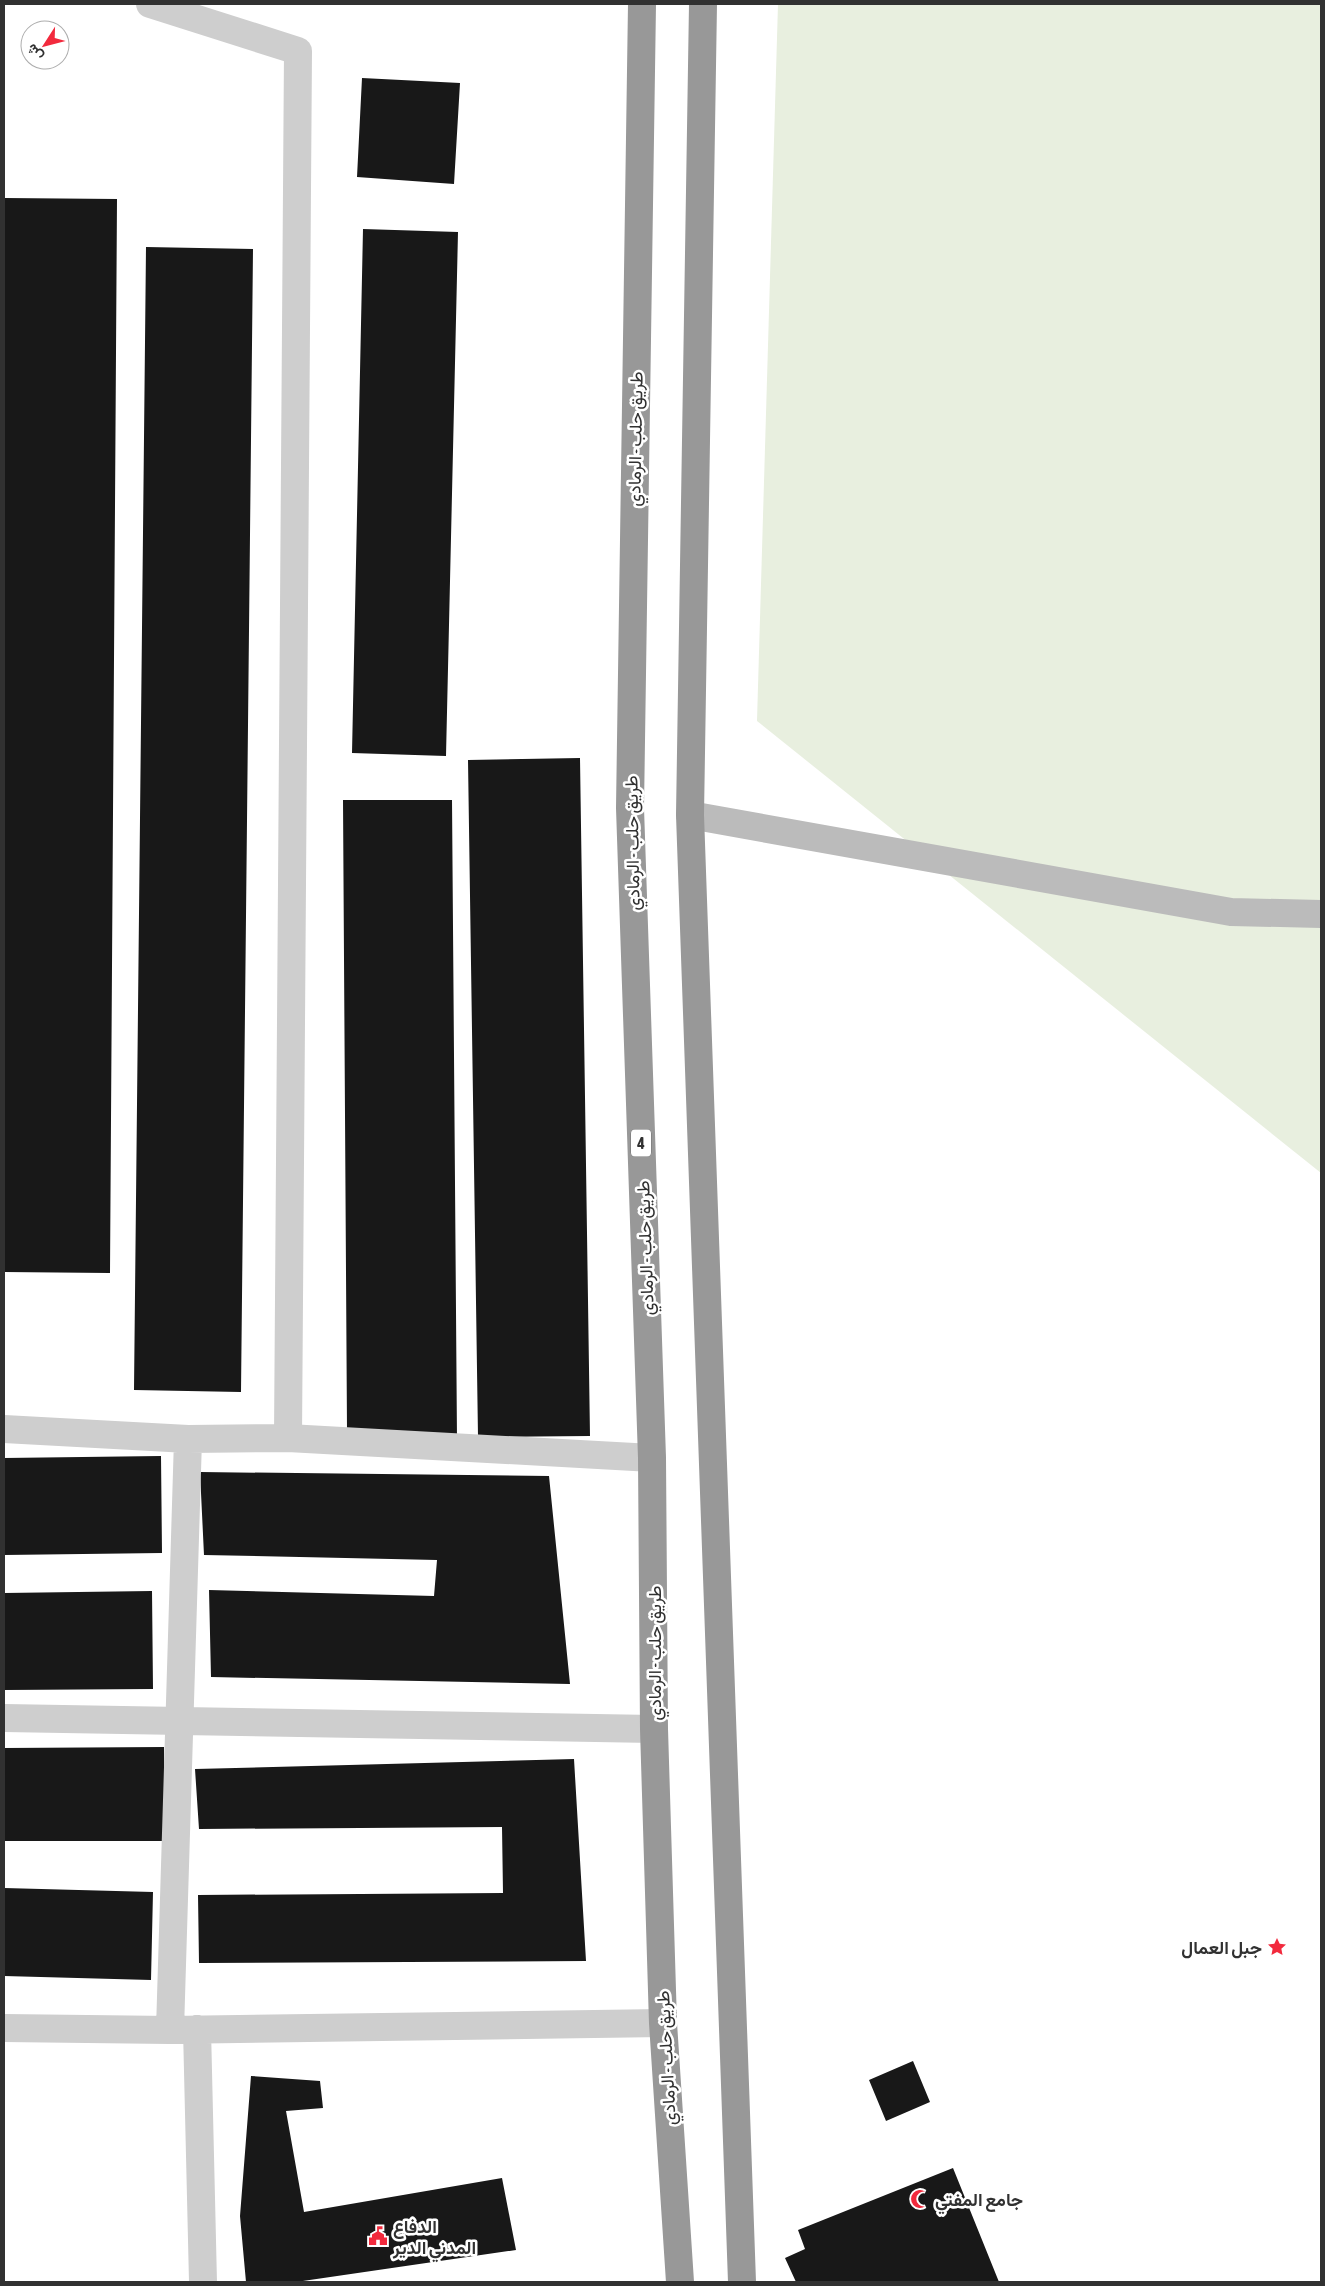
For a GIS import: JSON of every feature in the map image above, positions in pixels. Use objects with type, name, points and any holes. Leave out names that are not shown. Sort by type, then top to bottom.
[{"type":"highway","name":"طريق حلب - الرمادي","points":[[642,4],[630,808],[652,1458],[654,1729],[663,2023],[680,2282]]},
{"type":"highway","points":[[703,4],[690,814],[742,2282]]},
{"type":"street","points":[[150,4],[298,50],[288,1438]]},
{"type":"street","points":[[690,814],[1231,912],[1321,914]]},
{"type":"street","points":[[4,1429],[188,1439],[288,1438],[652,1458]]},
{"type":"street","points":[[170,2030],[188,1439]]},
{"type":"street","points":[[4,1718],[180,1719],[654,1729]]},
{"type":"street","points":[[4,2028],[170,2030],[663,2023]]},
{"type":"street","points":[[197,2029],[203,2282]]},
{"type":"green space","points":[[778,4],[1321,4],[1321,1173],[757,721]]},
{"type":"building","points":[[362,78],[460,83],[454,184],[357,177]]},
{"type":"building","points":[[5,198],[117,199],[110,1273],[4,1272]]},
{"type":"building","points":[[363,229],[458,232],[446,756],[352,753]]},
{"type":"building","points":[[146,247],[253,249],[241,1392],[134,1390]]},
{"type":"building","points":[[580,758],[590,1436],[478,1437],[468,760]]},
{"type":"building","points":[[343,800],[452,800],[457,1439],[347,1429]]},
{"type":"building","points":[[161,1456],[162,1553],[4,1555],[4,1458]]},
{"type":"building","points":[[200,1472],[549,1476],[570,1684],[211,1677],[209,1590],[434,1596],[437,1560],[204,1555]]},
{"type":"building","points":[[152,1591],[153,1689],[4,1690],[4,1593]]},
{"type":"building","points":[[164,1747],[165,1841],[4,1841],[4,1748]]},
{"type":"building","points":[[574,1759],[586,1961],[199,1963],[198,1895],[503,1893],[502,1827],[199,1829],[195,1769]]},
{"type":"building","points":[[4,1888],[153,1892],[151,1980],[4,1976]]},
{"type":"building","points":[[913,2061],[930,2102],[886,2121],[869,2080]]},
{"type":"building","points":[[251,2076],[320,2081],[323,2108],[286,2111],[304,2212],[502,2178],[516,2250],[296,2282],[246,2282],[240,2216]]},
{"type":"building","name":"جامع المفتي","points":[[953,2168],[999,2282],[796,2282],[785,2258],[805,2249],[798,2230]]},
{"type":"place","name":"جبل العمال","points":[[1277,1947]]},
{"type":"place","name":"جامع المفتي","points":[[920,2199]]},
{"type":"place","name":"الدفاع المدني الدير","points":[[378,2236]]}]
